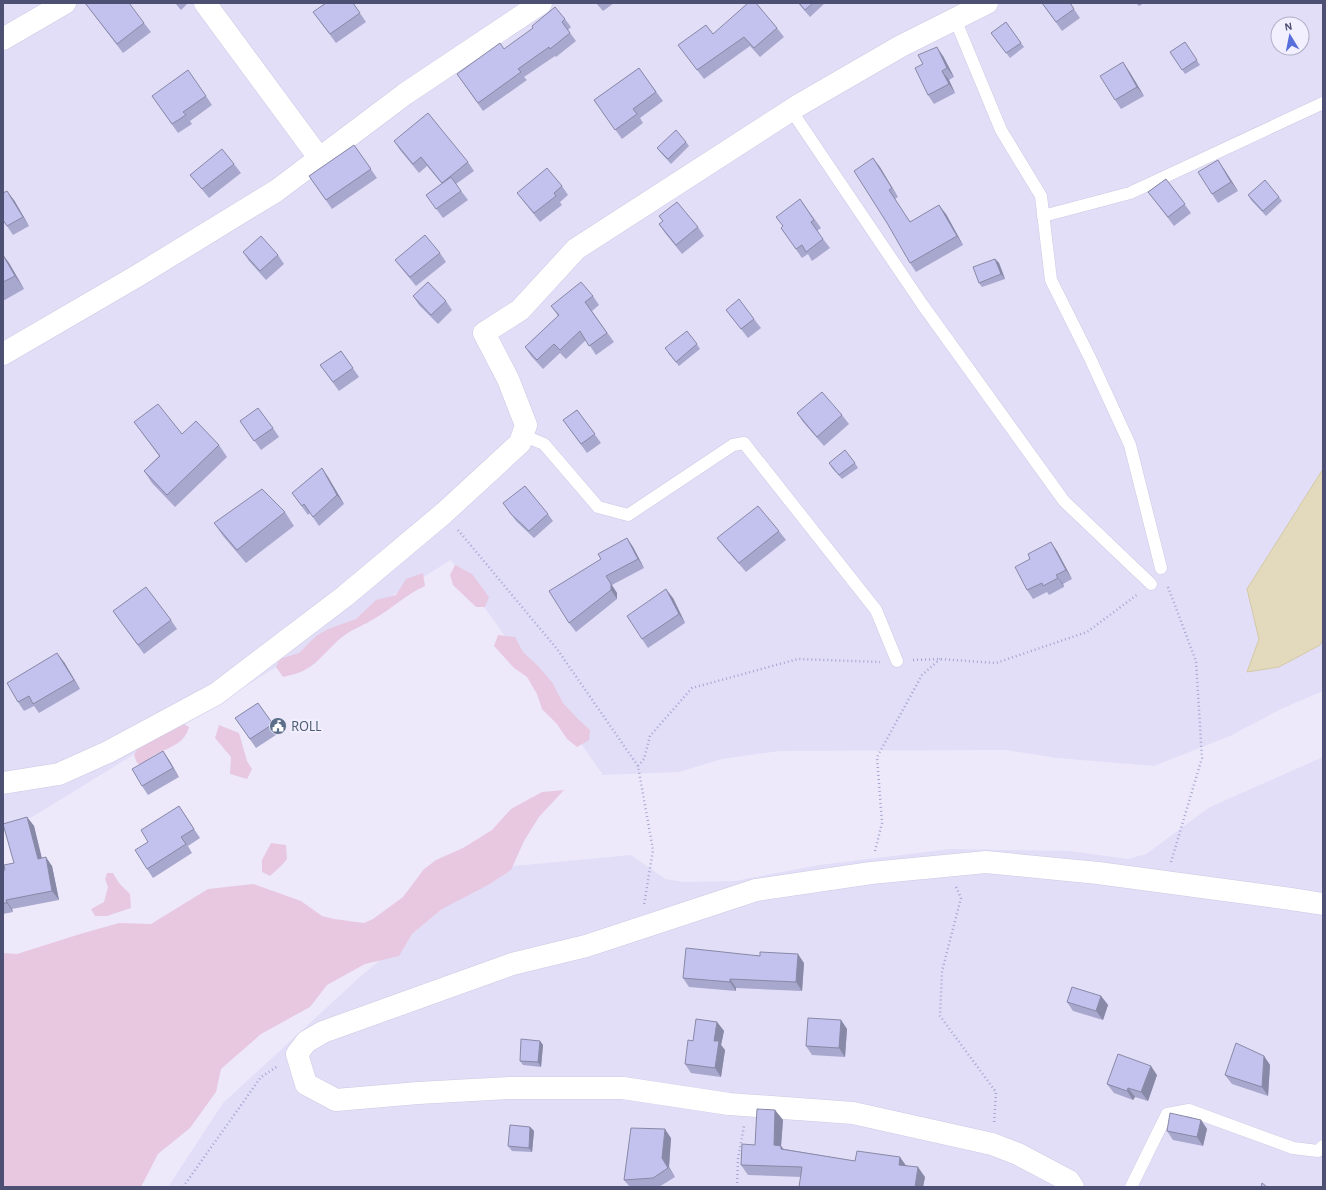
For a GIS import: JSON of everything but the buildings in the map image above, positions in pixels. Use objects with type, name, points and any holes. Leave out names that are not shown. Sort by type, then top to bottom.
[{"type":"street","points":[[3,39],[65,3]]},
{"type":"street","points":[[205,3],[320,159]]},
{"type":"street","points":[[3,354],[270,196],[406,94],[541,3]]},
{"type":"street","points":[[3,782],[59,774],[108,752],[216,694],[345,596],[444,513],[520,443],[526,425],[508,379],[484,333],[520,310],[576,249],[791,110],[901,46],[987,3]]},
{"type":"street","points":[[1073,1187],[1069,1181],[1018,1154],[992,1144],[853,1113],[728,1104],[623,1088],[509,1088],[418,1093],[336,1100],[306,1084],[297,1054],[306,1042],[323,1032],[512,964],[586,946],[756,890],[870,873],[986,862],[1098,873],[1323,904]]},
{"type":"lane","points":[[955,19],[1002,130],[1041,196],[1051,280],[1090,358],[1130,445],[1161,568]]},
{"type":"lane","points":[[1043,216],[1130,193],[1323,103]]},
{"type":"lane","points":[[791,110],[922,304],[1064,501],[1151,584]]},
{"type":"lane","points":[[522,435],[544,444],[598,507],[628,515],[733,445],[744,443],[876,610],[897,661]]},
{"type":"lane","points":[[1131,1187],[1167,1114],[1189,1110],[1294,1148],[1318,1151],[1323,1146]]},
{"type":"path","points":[[444,513],[485,564],[558,649],[638,766],[653,850],[641,927]]},
{"type":"path","points":[[1161,568],[1196,661],[1202,758],[1165,883]]},
{"type":"path","points":[[870,873],[882,823],[877,757],[922,675],[940,659]]},
{"type":"path","points":[[948,866],[961,898],[942,971],[940,1016],[996,1092],[992,1144]]},
{"type":"path","points":[[183,1187],[261,1077],[297,1054]]},
{"type":"path","points":[[728,1104],[744,1121],[738,1159],[737,1187]]},
{"type":"shaded area","points":[[3,3],[1323,3],[1323,691],[1281,709],[1230,736],[1154,766],[1057,758],[1006,750],[779,751],[722,759],[679,772],[603,775],[451,560],[32,817],[3,829]]},
{"type":"shaded area","points":[[1323,469],[1323,639],[1320,645],[1279,667],[1247,672],[1259,639],[1247,589]]},
{"type":"shaded area","points":[[455,565],[472,574],[489,597],[485,607],[476,607],[453,585],[450,575]]},
{"type":"shaded area","points":[[423,573],[425,586],[411,593],[381,615],[348,633],[309,668],[283,677],[276,667],[280,659],[299,653],[316,636],[328,629],[356,619],[376,600],[396,595],[406,579]]},
{"type":"shaded area","points":[[498,635],[515,637],[523,652],[552,682],[563,703],[590,730],[589,740],[577,747],[567,739],[557,724],[542,709],[537,694],[527,677],[514,668],[494,646]]},
{"type":"shaded area","points":[[184,724],[189,727],[181,741],[154,755],[141,765],[137,763],[134,755],[138,748],[158,735],[170,732]]},
{"type":"shaded area","points":[[219,725],[239,733],[247,761],[252,769],[247,779],[230,774],[231,757],[215,738]]},
{"type":"shaded area","points":[[1323,757],[1323,1187],[168,1187],[223,1103],[362,975],[492,868],[631,855],[665,879],[684,882],[735,881],[819,865],[950,849],[1070,851],[1128,859],[1146,854],[1210,807]]},
{"type":"shaded area","points":[[564,790],[539,817],[524,841],[511,870],[488,885],[442,909],[412,934],[399,956],[365,964],[327,985],[310,1007],[261,1034],[221,1069],[216,1092],[190,1128],[158,1154],[141,1187],[3,1187],[3,953],[17,954],[119,923],[151,924],[208,889],[253,884],[301,901],[322,916],[364,923],[373,919],[403,897],[424,869],[436,860],[463,848],[492,830],[511,809],[542,792]]},
{"type":"shaded area","points":[[271,843],[286,845],[287,859],[270,876],[262,872],[262,860]]},
{"type":"shaded area","points":[[107,873],[113,873],[119,883],[130,894],[131,908],[107,916],[95,916],[91,909],[104,902],[108,887],[105,879]]},
{"type":"place","name":"ROLL","points":[[278,726]]}]
